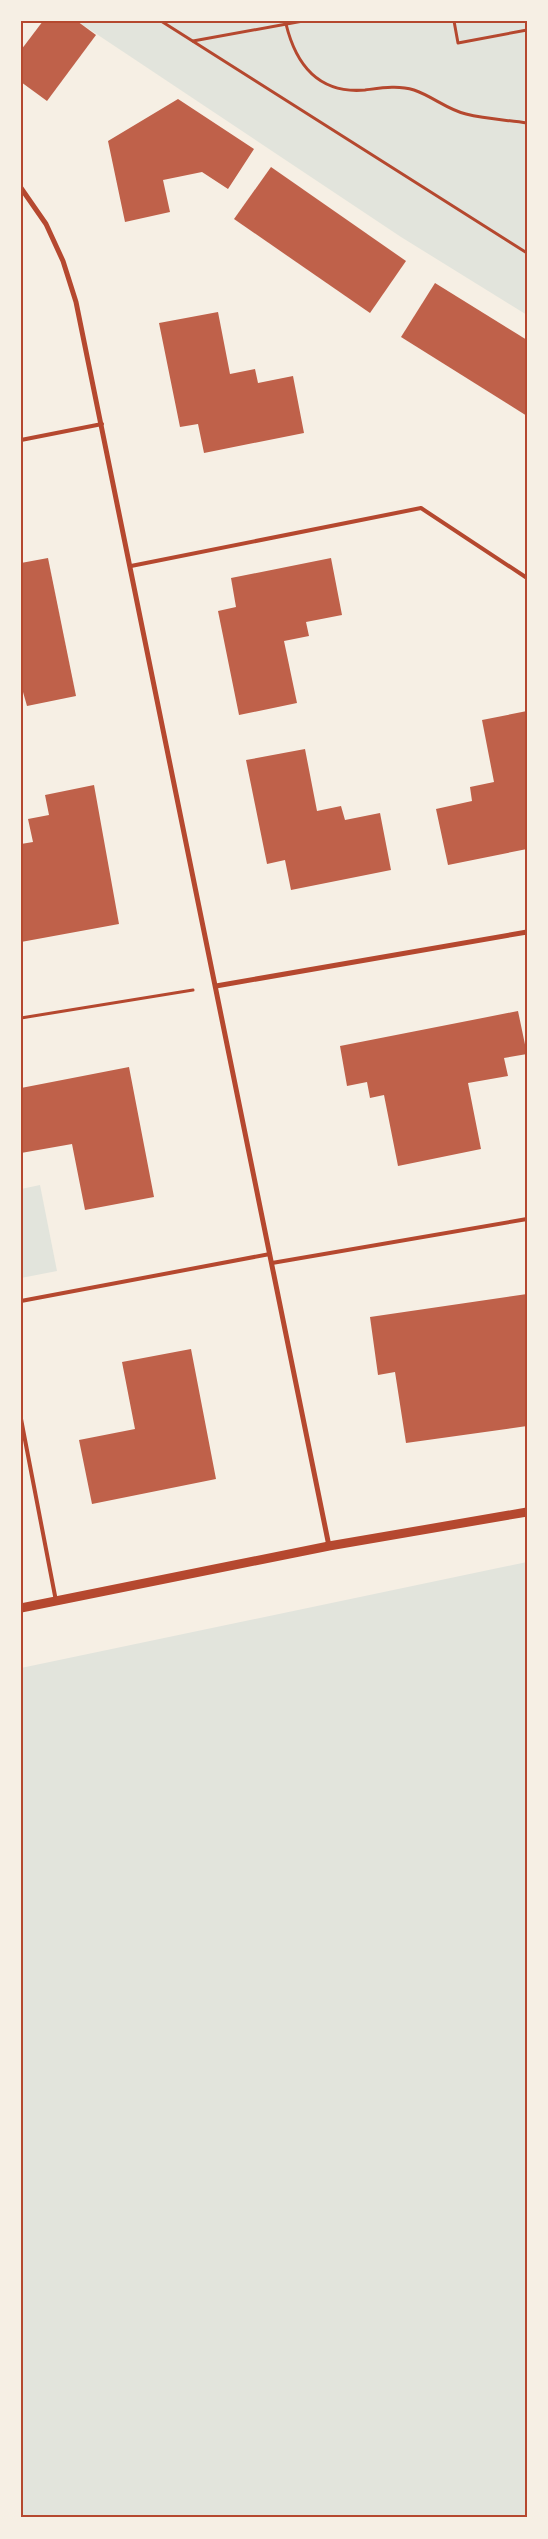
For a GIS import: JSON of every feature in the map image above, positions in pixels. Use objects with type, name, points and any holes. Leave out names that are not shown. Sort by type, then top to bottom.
[{"type":"street","points":[[21,188],[46,224],[63,261],[76,302],[330,1546]]},
{"type":"street","points":[[216,986],[527,932]]},
{"type":"street","points":[[21,1608],[330,1546],[527,1512]]},
{"type":"lane","points":[[21,440],[102,424]]},
{"type":"lane","points":[[131,566],[421,508],[527,578]]},
{"type":"lane","points":[[272,1263],[527,1219]]},
{"type":"lane","points":[[21,1301],[270,1254]]},
{"type":"lane","points":[[21,1419],[56,1601]]},
{"type":"path","points":[[162,21],[527,253]]},
{"type":"path","points":[[192,41],[303,21]]},
{"type":"path","points":[[454,21],[458,42],[527,30]]},
{"type":"path","points":[[286,24],[292,47],[305,65],[316,78],[339,90],[364,90],[388,87],[413,90],[465,114],[527,123]]},
{"type":"path","points":[[21,1018],[216,986]]},
{"type":"shaded area","points":[[77,21],[527,21],[527,315],[401,237]]},
{"type":"shaded area","points":[[40,1185],[57,1271],[21,1278],[21,1189]]},
{"type":"shaded area","points":[[527,1562],[527,2518],[21,2518],[21,1668]]},
{"type":"building","points":[[43,21],[77,21],[96,35],[47,101],[21,82],[21,50]]},
{"type":"building","points":[[178,99],[254,149],[228,189],[202,172],[163,180],[170,212],[125,222],[108,141]]},
{"type":"building","points":[[271,167],[406,261],[370,313],[234,219]]},
{"type":"building","points":[[435,283],[527,340],[527,416],[401,337]]},
{"type":"building","points":[[218,312],[230,374],[255,369],[258,383],[293,376],[304,433],[204,453],[198,424],[180,427],[159,323]]},
{"type":"building","points":[[48,558],[76,696],[27,706],[21,685],[21,563]]},
{"type":"building","points":[[331,558],[342,615],[306,622],[309,636],[284,641],[297,703],[239,715],[218,611],[236,607],[231,578]]},
{"type":"building","points":[[527,711],[527,849],[448,865],[436,809],[472,801],[470,787],[494,782],[482,720]]},
{"type":"building","points":[[305,749],[317,811],[341,806],[345,820],[380,813],[391,870],[291,890],[285,860],[267,864],[246,760]]},
{"type":"building","points":[[94,785],[119,924],[21,942],[21,844],[33,842],[28,819],[49,815],[45,795]]},
{"type":"building","points":[[518,1011],[527,1054],[504,1058],[508,1076],[468,1083],[481,1149],[398,1166],[384,1095],[370,1098],[367,1082],[347,1086],[340,1046]]},
{"type":"building","points":[[129,1067],[154,1197],[85,1210],[72,1144],[21,1153],[21,1088]]},
{"type":"building","points":[[527,1294],[527,1426],[406,1443],[395,1372],[378,1375],[370,1317]]},
{"type":"building","points":[[191,1349],[216,1479],[92,1504],[79,1440],[135,1429],[122,1362]]}]
